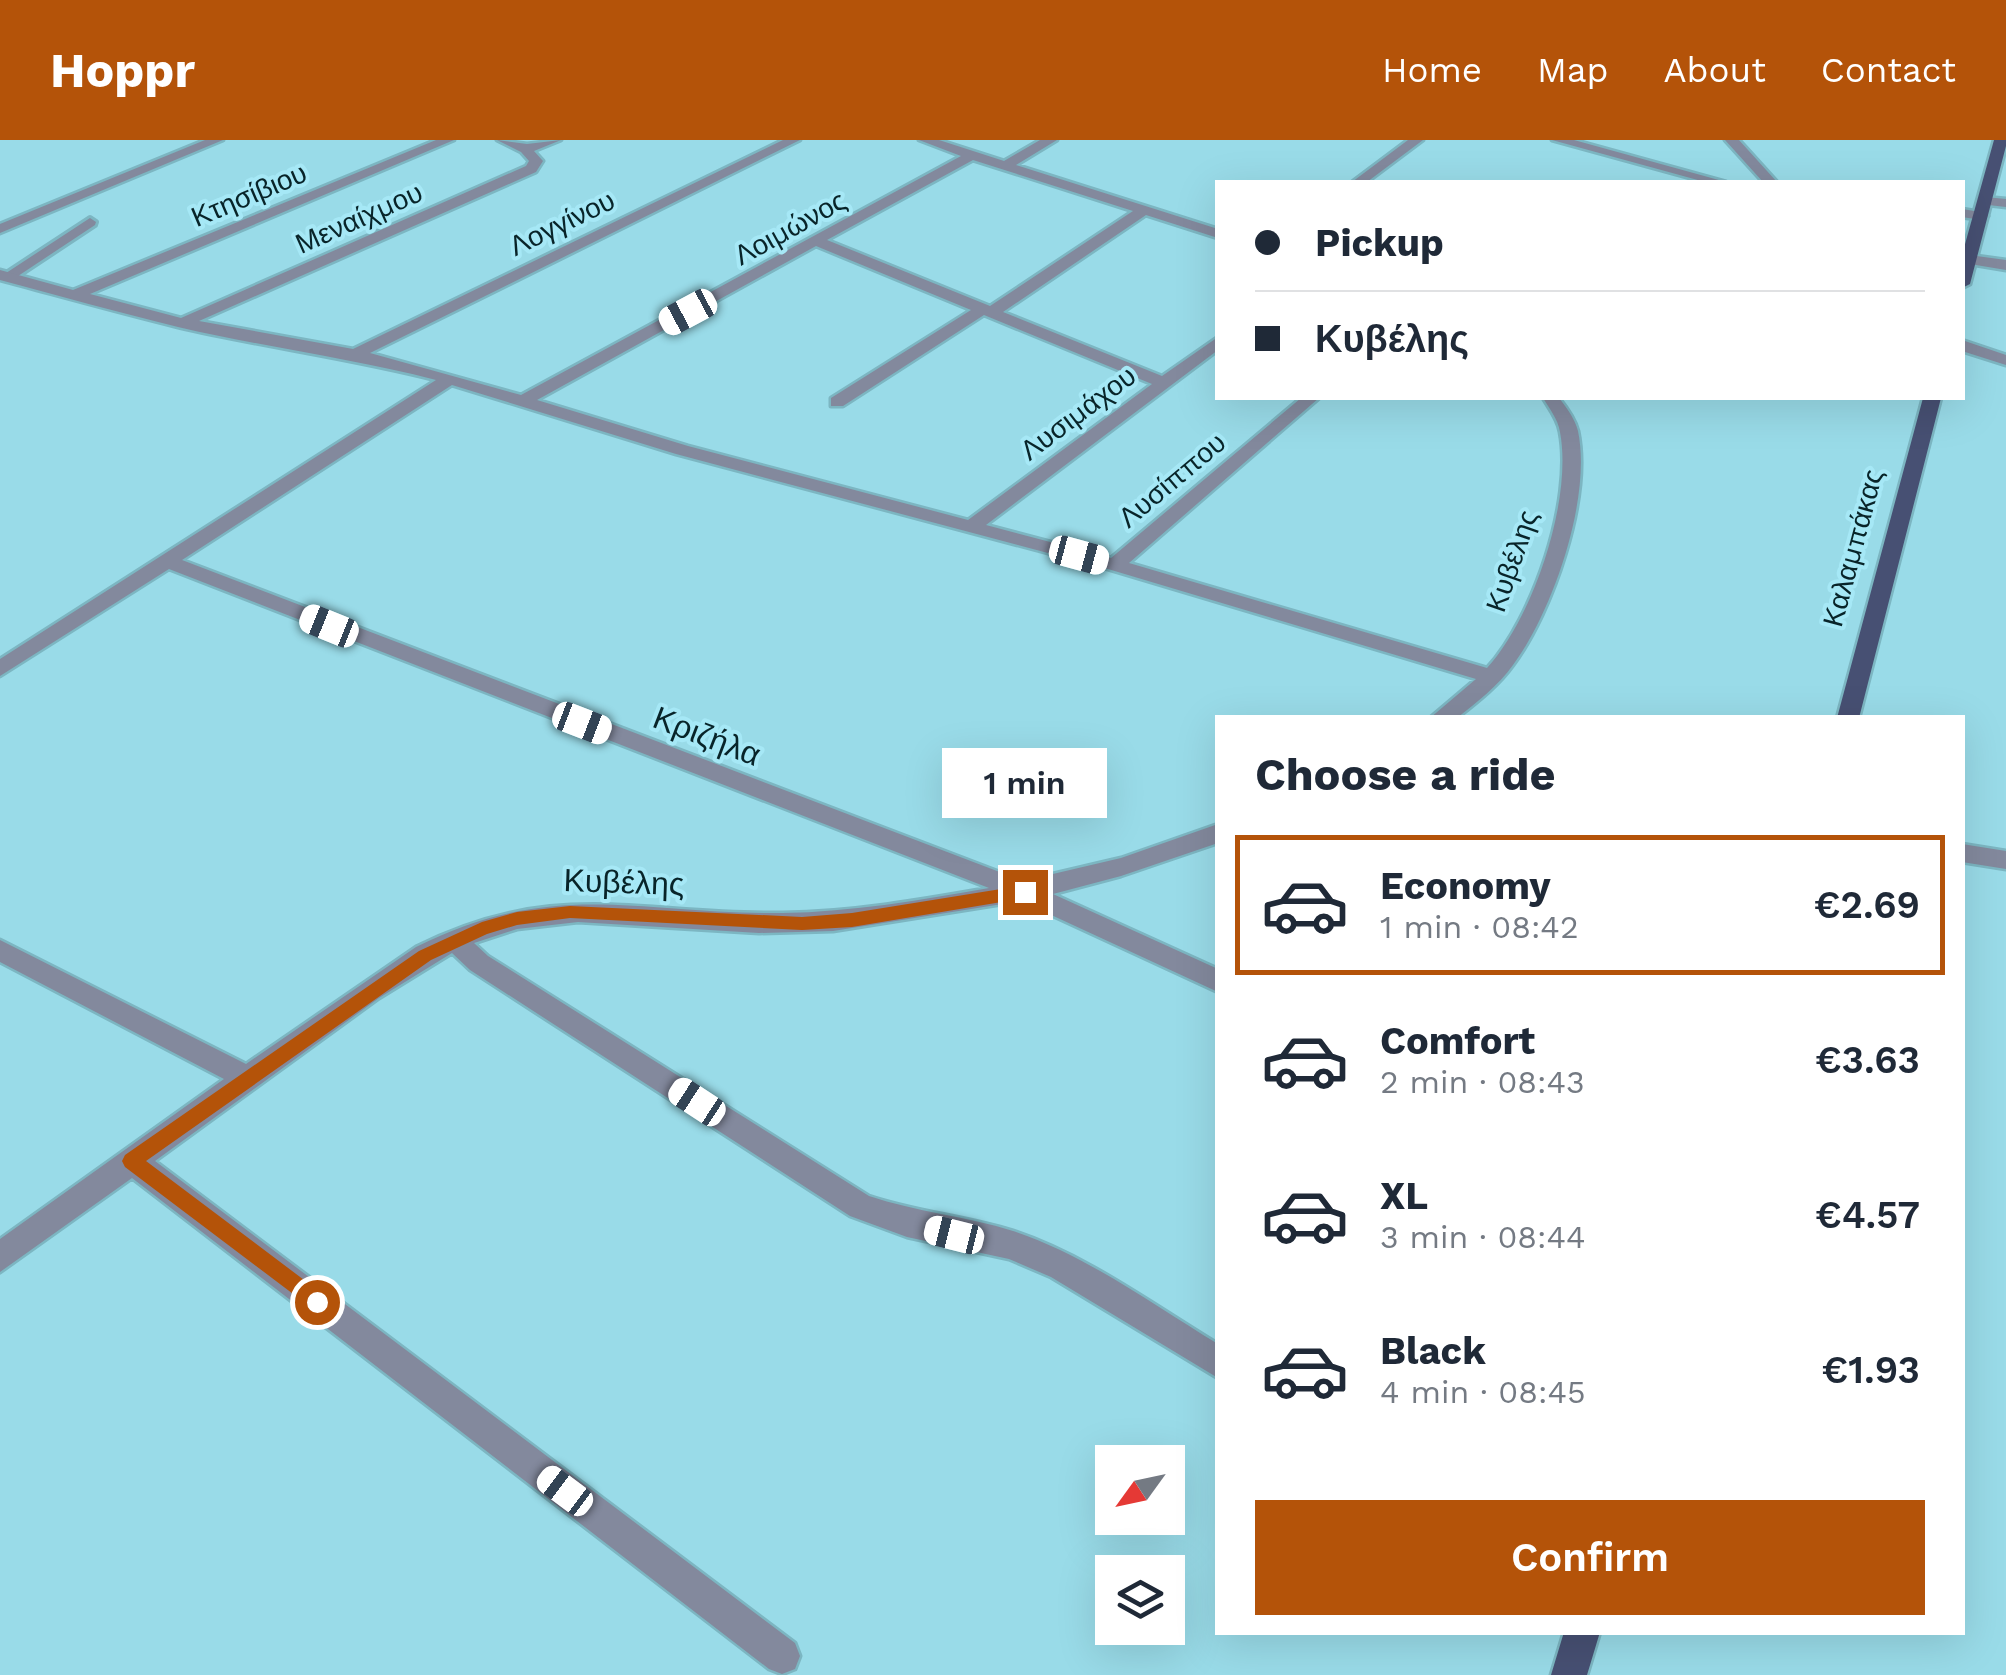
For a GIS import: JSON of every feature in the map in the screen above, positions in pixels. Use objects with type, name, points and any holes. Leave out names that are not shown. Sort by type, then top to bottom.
[{"type":"main road","points":[[1965,272],[2001,140]]},
{"type":"main road","name":"Καλαμπάκας","points":[[1849,715],[1930,400]]},
{"type":"main road","points":[[1570,1675],[1581,1635]]},
{"type":"street","points":[[0,229],[216,140]]},
{"type":"street","name":"Κτησίβιου","points":[[71,296],[447,140]]},
{"type":"street","points":[[504,140],[526,149],[554,140]]},
{"type":"street","name":"Λογγίνου","points":[[355,354],[793,140]]},
{"type":"street","points":[[926,140],[1215,233]]},
{"type":"street","points":[[1004,166],[1050,140]]},
{"type":"street","points":[[1362,180],[1416,140]]},
{"type":"street","points":[[1558,140],[1711,180]]},
{"type":"street","points":[[1732,140],[1768,180]]},
{"type":"street","name":"Μεναίχμου","points":[[182,324],[531,169],[536,161],[526,149]]},
{"type":"street","name":"Λοιμώνος","points":[[526,400],[972,155]]},
{"type":"street","points":[[1965,212],[2006,203]]},
{"type":"street","points":[[837,402],[1144,210]]},
{"type":"street","points":[[818,242],[1164,383]]},
{"type":"street","points":[[1968,260],[2006,265]]},
{"type":"street","points":[[4,276],[182,324],[355,354],[450,379],[682,450],[1115,565],[1492,677]]},
{"type":"street","name":"Λυσιμάχου","points":[[971,527],[1215,344]]},
{"type":"street","points":[[1965,345],[2006,360]]},
{"type":"street","points":[[0,669],[450,379]]},
{"type":"street","name":"Λυσίππου","points":[[1115,565],[1310,400]]},
{"type":"street","name":"Κυβέλης","points":[[1445,715],[1492,677],[1513,651],[1558,544],[1570,437],[1566,421],[1552,400]]},
{"type":"street","name":"Κριζήλα","points":[[168,562],[1025,892],[1215,980]]},
{"type":"street","name":"Κυβέλης","points":[[0,1258],[374,989],[454,939],[517,919],[570,912],[802,924],[852,920],[1025,892],[1109,871],[1215,834]]},
{"type":"street","points":[[1965,853],[2006,860]]},
{"type":"street","points":[[454,939],[479,963],[860,1206],[907,1223],[1011,1245],[1062,1267],[1215,1360]]},
{"type":"street","points":[[0,950],[248,1078]]},
{"type":"street","points":[[132,1161],[782,1656]]},
{"type":"lane","points":[[4,276],[90,222]]},
{"type":"route","points":[[317,1302],[132,1161],[374,989],[454,939],[517,919],[570,912],[802,924],[852,920],[1025,892]]}]
